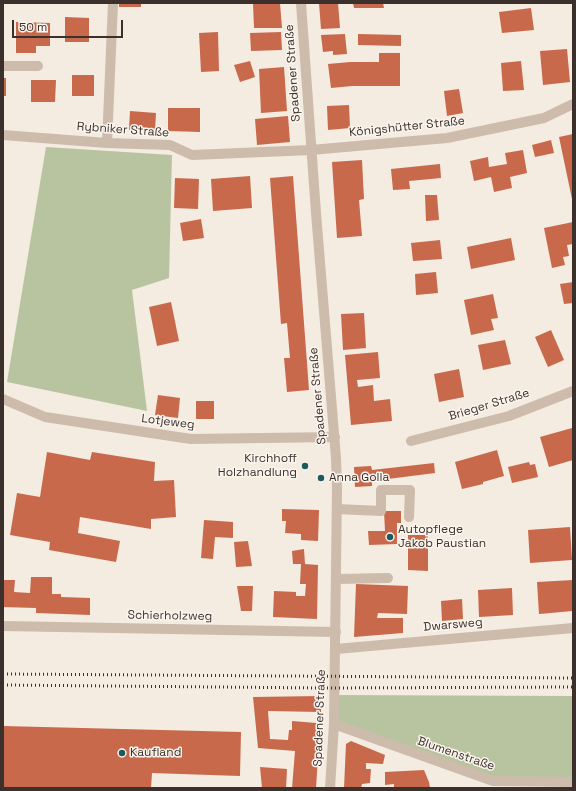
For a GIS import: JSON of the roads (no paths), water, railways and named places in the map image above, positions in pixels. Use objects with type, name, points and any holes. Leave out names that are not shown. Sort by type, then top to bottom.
[{"type":"street","points":[[108,143],[113,3]]},
{"type":"street","name":"Spadener Straße","points":[[301,3],[337,490],[336,649],[334,724],[330,788]]},
{"type":"street","points":[[3,66],[38,66]]},
{"type":"street","name":"Königshütter Straße","points":[[311,150],[447,138],[544,118],[573,104]]},
{"type":"street","name":"Rybniker Straße","points":[[3,135],[108,143],[170,145],[192,155],[311,150]]},
{"type":"street","name":"Brieger Straße","points":[[411,441],[509,416],[573,391]]},
{"type":"street","name":"Lotjeweg","points":[[3,399],[45,417],[191,439],[334,437]]},
{"type":"street","points":[[337,509],[381,511],[381,490],[410,490],[409,517]]},
{"type":"street","points":[[336,579],[388,578]]},
{"type":"street","name":"Schierholzweg","points":[[3,626],[336,632]]},
{"type":"street","name":"Dwarsweg","points":[[336,649],[573,628]]},
{"type":"street","name":"Blumenstraße","points":[[334,724],[494,785],[573,782]]},
{"type":"railway","points":[[3,674],[573,678]]},
{"type":"railway","points":[[3,685],[323,688],[573,687]]},
{"type":"place","name":"Kirchhoff Holzhandlung","points":[[305,466]]},
{"type":"place","name":"Anna Golla","points":[[321,478]]},
{"type":"place","name":"Autopflege Jakob Paustian","points":[[390,537]]},
{"type":"place","name":"Kaufland","points":[[122,753]]}]
